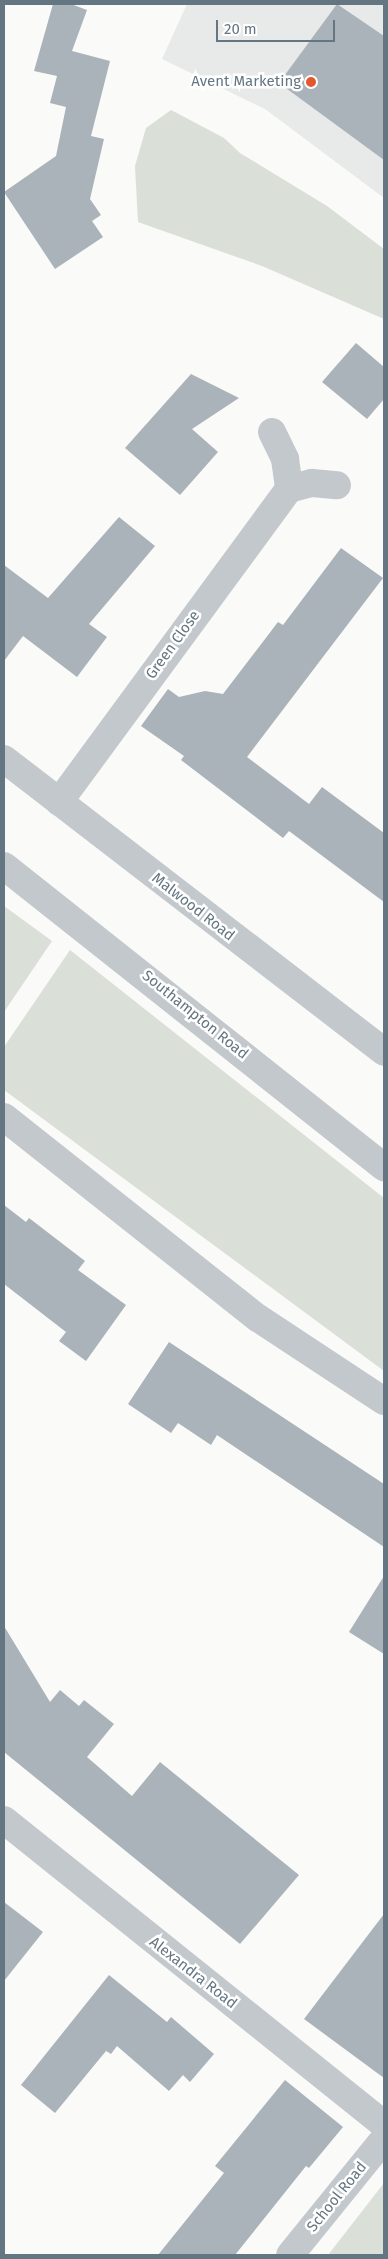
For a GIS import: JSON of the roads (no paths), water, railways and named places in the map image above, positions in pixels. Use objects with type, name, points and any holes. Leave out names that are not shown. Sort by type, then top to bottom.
[{"type":"street","points":[[272,432],[285,459],[289,489],[312,484],[337,485]]},
{"type":"street","name":"Green Close","points":[[59,802],[289,489]]},
{"type":"street","name":"Malwood Road","points":[[4,759],[384,1052]]},
{"type":"street","name":"Southampton Road","points":[[4,866],[384,1166]]},
{"type":"street","points":[[4,1117],[258,1318],[384,1400]]},
{"type":"street","name":"Alexandra Road","points":[[4,1820],[384,2124]]},
{"type":"street","name":"School Road","points":[[290,2255],[384,2139]]},
{"type":"place","name":"Avent Marketing","points":[[311,82]]}]
